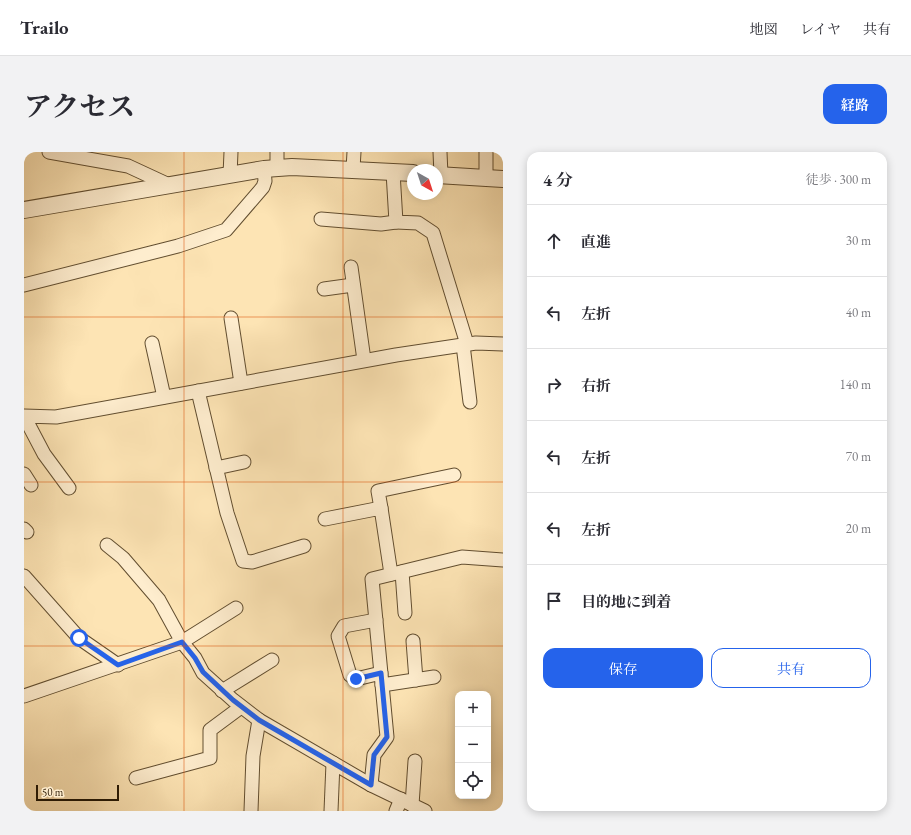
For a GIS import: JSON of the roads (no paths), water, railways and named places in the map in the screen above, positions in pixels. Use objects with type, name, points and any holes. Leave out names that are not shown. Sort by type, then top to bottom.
[{"type":"street","points":[[49,152],[128,166],[169,185]]},
{"type":"street","points":[[230,175],[231,152]]},
{"type":"street","points":[[24,285],[178,246],[226,230],[263,187],[277,152]]},
{"type":"street","points":[[353,169],[354,152]]},
{"type":"street","points":[[439,164],[440,152]]},
{"type":"street","points":[[486,152],[486,178]]},
{"type":"street","points":[[24,210],[270,169],[292,167],[407,173]]},
{"type":"street","points":[[393,172],[396,222]]},
{"type":"street","points":[[443,175],[503,179]]},
{"type":"street","points":[[322,219],[381,224],[396,222],[418,223],[433,233],[465,344],[470,402]]},
{"type":"street","points":[[351,267],[364,360]]},
{"type":"street","points":[[324,289],[353,285]]},
{"type":"street","points":[[231,318],[241,383]]},
{"type":"street","points":[[152,342],[164,397]]},
{"type":"street","points":[[69,488],[44,454],[24,416],[56,417],[364,360],[465,344],[503,344]]},
{"type":"street","points":[[198,391],[227,513],[243,561],[252,562],[304,546]]},
{"type":"street","points":[[216,468],[244,462]]},
{"type":"street","points":[[404,613],[378,491],[454,475]]},
{"type":"street","points":[[325,519],[381,508]]},
{"type":"street","points":[[107,545],[124,558],[159,600],[182,642],[195,658],[203,672],[241,707],[259,720],[403,805],[425,811]]},
{"type":"street","points":[[371,785],[374,755],[387,737],[372,579],[462,557],[503,560]]},
{"type":"street","points":[[24,576],[79,638],[118,665]]},
{"type":"street","points":[[24,696],[182,642],[236,608]]},
{"type":"street","points":[[376,620],[344,626],[338,636],[350,675],[356,679],[416,680],[434,677]]},
{"type":"street","points":[[413,641],[416,680]]},
{"type":"street","points":[[222,691],[272,660]]},
{"type":"street","points":[[136,778],[210,758],[210,730],[241,707]]},
{"type":"street","points":[[251,811],[253,756],[259,720]]},
{"type":"street","points":[[403,805],[415,761]]},
{"type":"street","points":[[331,811],[333,763]]}]
